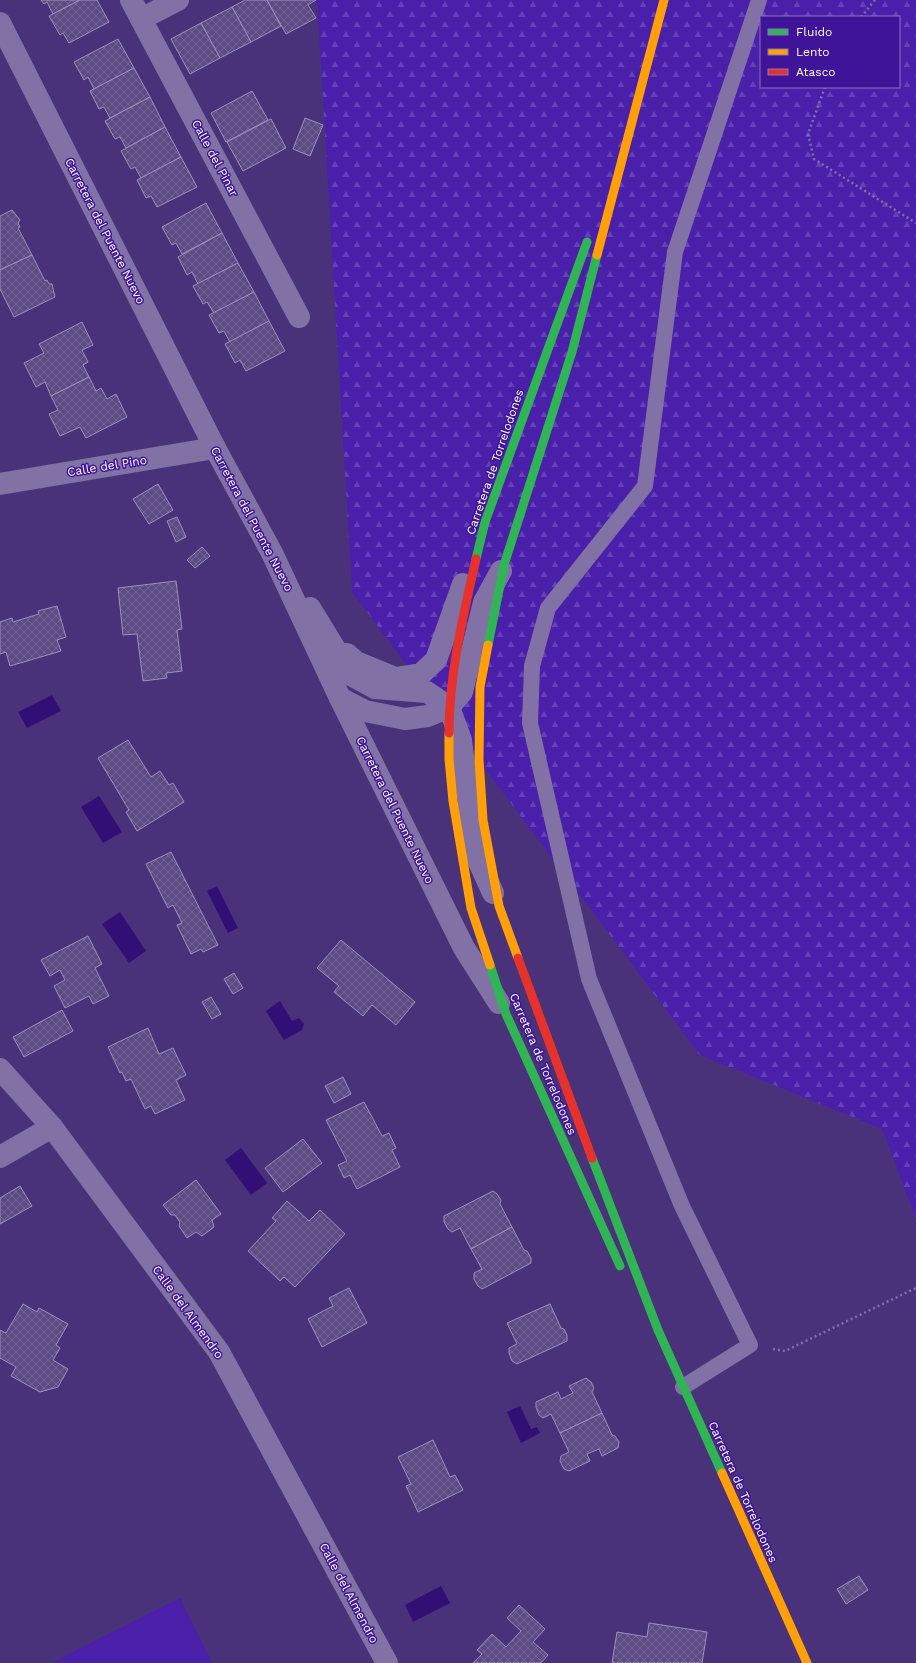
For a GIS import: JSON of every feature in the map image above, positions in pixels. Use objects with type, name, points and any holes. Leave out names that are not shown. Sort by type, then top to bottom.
[{"type":"main road","name":"Carretera de Torrelodones","points":[[664,0],[653,48],[630,124],[572,352],[504,565],[480,687],[479,759],[483,820],[499,906],[545,1035],[658,1330],[807,1663]]},
{"type":"main road","name":"Carretera de Torrelodones","points":[[600,207],[630,124]]},
{"type":"main road","name":"Carretera de Torrelodones","points":[[592,230],[485,522],[458,638],[449,707],[449,759],[453,801],[471,908],[506,1014],[615,1257],[658,1330]]},
{"type":"street","name":"Calle del Pinar","points":[[131,0],[299,317]]},
{"type":"street","points":[[141,19],[178,0]]},
{"type":"street","name":"Carretera del Puente Nuevo","points":[[0,23],[215,448],[272,553],[340,698],[464,948],[506,1014]]},
{"type":"street","name":"Calle del Pino","points":[[0,484],[215,448]]},
{"type":"street","points":[[330,638],[356,662],[394,678],[421,674],[436,660],[485,522]]},
{"type":"street","points":[[272,553],[330,638],[351,675],[375,688],[427,692],[449,707],[461,740],[474,853],[499,906]]},
{"type":"street","points":[[340,698],[365,711],[405,719],[428,716],[449,707],[462,692],[484,602],[504,565]]},
{"type":"street","name":"Calle del Almendro","points":[[0,1069],[52,1127],[219,1352],[387,1663]]},
{"type":"street","points":[[0,1157],[52,1127]]},
{"type":"lane","points":[[683,1387],[750,1345],[682,1206],[589,979],[530,723],[532,666],[548,608],[645,486],[675,252],[759,0]]},
{"type":"path","points":[[861,16],[875,0]]},
{"type":"path","points":[[825,88],[808,134],[814,159],[916,223]]},
{"type":"path","points":[[750,1345],[785,1351],[916,1288]]},
{"type":"green space","points":[[317,0],[916,0],[916,1219],[882,1129],[700,1055],[352,592]]},
{"type":"green space","points":[[180,1598],[212,1663],[51,1663]]},
{"type":"shaded area","points":[[52,695],[61,711],[27,728],[18,712]]},
{"type":"shaded area","points":[[99,796],[122,832],[103,843],[81,807]]},
{"type":"shaded area","points":[[217,886],[238,928],[228,933],[207,891]]},
{"type":"shaded area","points":[[120,912],[146,951],[129,963],[102,924]]},
{"type":"shaded area","points":[[280,1001],[292,1021],[299,1018],[304,1024],[302,1030],[284,1040],[266,1011]]},
{"type":"shaded area","points":[[241,1148],[267,1183],[251,1195],[225,1160]]},
{"type":"shaded area","points":[[520,1406],[531,1429],[537,1427],[540,1433],[521,1443],[507,1412]]},
{"type":"shaded area","points":[[441,1586],[450,1603],[413,1622],[405,1605]]},
{"type":"building","points":[[41,0],[80,0],[53,14],[47,2],[44,4]]},
{"type":"building","points":[[80,0],[97,0],[109,22],[69,43],[63,33],[60,35],[49,16]]},
{"type":"building","points":[[245,0],[267,0],[281,26],[251,42],[232,7]]},
{"type":"building","points":[[267,0],[316,0],[308,5],[316,18],[286,34]]},
{"type":"building","points":[[232,7],[251,42],[220,58],[201,23]]},
{"type":"building","points":[[201,23],[220,58],[190,74],[171,39]]},
{"type":"building","points":[[118,39],[134,68],[94,89],[88,77],[84,80],[74,62]]},
{"type":"building","points":[[134,68],[150,97],[110,118],[104,107],[99,109],[90,91]]},
{"type":"building","points":[[252,91],[268,120],[226,142],[211,113]]},
{"type":"building","points":[[150,97],[165,127],[126,148],[120,137],[115,139],[105,121]]},
{"type":"building","points":[[305,118],[323,125],[310,156],[293,149]]},
{"type":"building","points":[[271,119],[286,148],[243,171],[227,142]]},
{"type":"building","points":[[165,127],[181,157],[141,178],[135,167],[131,169],[121,151]]},
{"type":"building","points":[[181,157],[197,187],[157,207],[151,196],[146,198],[137,180]]},
{"type":"building","points":[[206,203],[222,233],[182,254],[176,243],[172,245],[162,227]]},
{"type":"building","points":[[12,210],[20,220],[18,223],[20,227],[18,228],[32,255],[0,270],[0,216]]},
{"type":"building","points":[[222,233],[238,263],[198,284],[192,272],[187,275],[178,257]]},
{"type":"building","points":[[32,255],[45,281],[47,280],[49,284],[52,284],[55,297],[14,317],[0,289],[0,270]]},
{"type":"building","points":[[238,263],[254,292],[214,313],[207,302],[203,304],[193,286]]},
{"type":"building","points":[[254,292],[269,321],[230,342],[224,331],[219,333],[209,315]]},
{"type":"building","points":[[269,321],[285,351],[246,371],[240,360],[235,363],[225,344]]},
{"type":"building","points":[[82,322],[93,345],[82,350],[88,362],[83,365],[89,377],[51,396],[45,382],[36,387],[24,363],[44,353],[39,344]]},
{"type":"building","points":[[89,377],[96,391],[101,388],[107,399],[116,394],[127,417],[86,438],[80,427],[60,436],[49,414],[58,410],[51,396]]},
{"type":"building","points":[[158,484],[173,510],[149,524],[133,499]]},
{"type":"building","points":[[177,517],[186,537],[176,542],[167,521]]},
{"type":"building","points":[[202,547],[210,556],[195,568],[187,560]]},
{"type":"building","points":[[176,581],[182,629],[177,630],[182,671],[166,673],[167,678],[143,681],[137,634],[123,635],[118,588]]},
{"type":"building","points":[[57,606],[66,637],[57,640],[61,651],[10,666],[6,652],[0,654],[0,622],[12,618],[13,622],[39,614],[38,611]]},
{"type":"building","points":[[128,740],[151,777],[160,771],[169,785],[173,783],[184,802],[137,831],[126,812],[129,810],[98,758]]},
{"type":"building","points":[[171,852],[218,945],[203,952],[201,949],[191,954],[177,925],[182,923],[173,905],[168,908],[146,864]]},
{"type":"building","points":[[88,936],[102,964],[95,968],[109,996],[93,1004],[89,996],[65,1008],[54,986],[65,980],[60,970],[50,976],[41,960]]},
{"type":"building","points":[[341,940],[415,1002],[396,1025],[372,1005],[363,1016],[334,992],[339,986],[317,968]]},
{"type":"building","points":[[234,973],[243,988],[233,994],[224,979]]},
{"type":"building","points":[[211,997],[221,1014],[212,1019],[202,1002]]},
{"type":"building","points":[[62,1010],[73,1031],[24,1057],[13,1037]]},
{"type":"building","points":[[148,1028],[159,1054],[173,1048],[186,1075],[176,1080],[185,1100],[155,1114],[151,1106],[145,1109],[131,1079],[126,1081],[122,1072],[120,1073],[108,1047]]},
{"type":"building","points":[[343,1077],[351,1094],[334,1103],[325,1086]]},
{"type":"building","points":[[364,1102],[382,1136],[389,1133],[396,1148],[392,1150],[400,1167],[357,1189],[350,1175],[344,1178],[338,1165],[347,1161],[326,1120]]},
{"type":"building","points":[[303,1139],[322,1163],[283,1192],[265,1168]]},
{"type":"building","points":[[196,1180],[221,1214],[212,1220],[214,1227],[202,1236],[196,1232],[187,1238],[179,1226],[180,1222],[175,1215],[171,1215],[163,1205]]},
{"type":"building","points":[[20,1186],[32,1206],[0,1224],[0,1198]]},
{"type":"building","points":[[493,1191],[501,1200],[500,1204],[512,1227],[471,1249],[460,1228],[452,1232],[448,1229],[444,1222],[444,1216]]},
{"type":"building","points":[[287,1201],[309,1221],[320,1210],[345,1234],[295,1287],[284,1277],[280,1281],[248,1251],[276,1221],[272,1218]]},
{"type":"building","points":[[512,1227],[524,1250],[527,1251],[531,1258],[531,1263],[482,1289],[478,1286],[474,1279],[474,1273],[482,1269],[471,1249]]},
{"type":"building","points":[[349,1288],[367,1323],[322,1347],[308,1319],[333,1306],[329,1298]]},
{"type":"building","points":[[23,1304],[37,1312],[39,1308],[68,1324],[56,1345],[60,1348],[53,1360],[68,1369],[58,1387],[40,1392],[11,1376],[16,1367],[0,1358],[0,1330],[6,1333]]},
{"type":"building","points":[[550,1304],[561,1328],[564,1329],[567,1335],[567,1341],[517,1364],[512,1361],[509,1348],[517,1344],[507,1323]]},
{"type":"building","points":[[586,1378],[591,1382],[594,1388],[592,1392],[602,1413],[560,1433],[551,1414],[543,1418],[539,1415],[536,1402],[558,1392],[561,1399],[573,1393],[569,1386]]},
{"type":"building","points":[[602,1413],[612,1435],[615,1436],[619,1442],[618,1448],[602,1456],[599,1449],[587,1454],[590,1461],[569,1471],[564,1469],[560,1461],[561,1456],[569,1452],[560,1433]]},
{"type":"building","points":[[433,1440],[450,1477],[455,1475],[463,1490],[418,1512],[406,1486],[411,1484],[398,1457]]},
{"type":"building","points":[[859,1576],[868,1590],[846,1604],[837,1589]]},
{"type":"building","points":[[519,1605],[545,1629],[533,1642],[548,1655],[541,1663],[473,1663],[482,1654],[477,1650],[492,1634],[506,1647],[521,1631],[507,1618]]},
{"type":"building","points":[[649,1623],[707,1632],[702,1663],[612,1663],[617,1632],[647,1637]]},
{"type":"traffic: fast","points":[[476,559],[485,522],[587,242]]},
{"type":"traffic: fast","points":[[488,645],[504,565],[572,352],[597,255]]},
{"type":"traffic: fast","points":[[490,965],[506,1014],[620,1266]]},
{"type":"traffic: fast","points":[[592,1158],[658,1330],[722,1473]]},
{"type":"traffic: slow","points":[[597,255],[664,0]]},
{"type":"traffic: slow","points":[[488,645],[480,687],[479,759],[483,820],[499,906],[518,958]]},
{"type":"traffic: slow","points":[[449,733],[449,759],[453,801],[471,908],[490,965]]},
{"type":"traffic: slow","points":[[722,1473],[807,1663]]},
{"type":"traffic: jam","points":[[449,733],[451,689],[454,667],[476,559]]},
{"type":"traffic: jam","points":[[518,958],[592,1158]]}]
